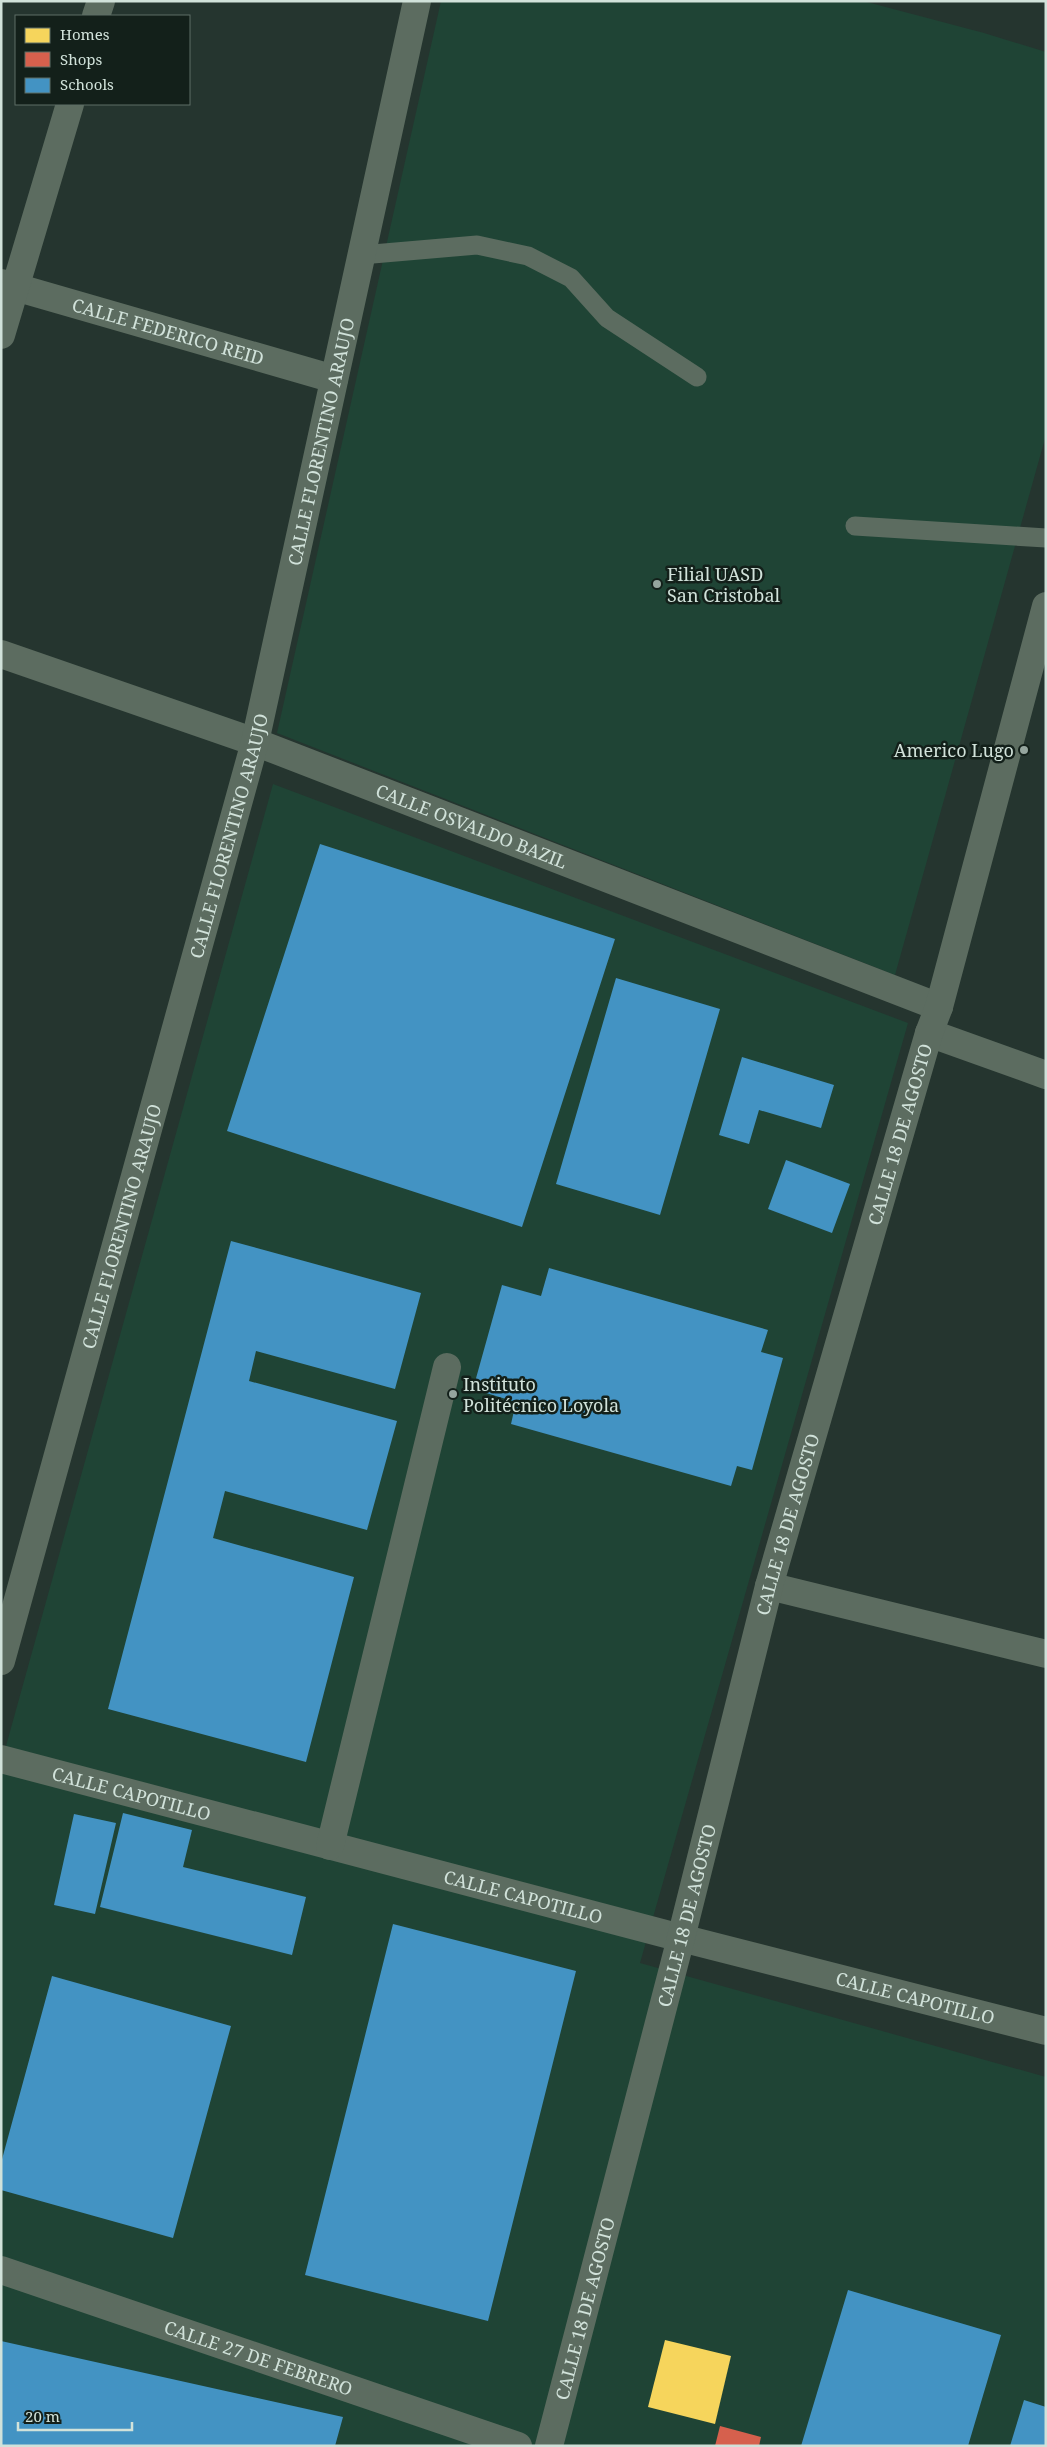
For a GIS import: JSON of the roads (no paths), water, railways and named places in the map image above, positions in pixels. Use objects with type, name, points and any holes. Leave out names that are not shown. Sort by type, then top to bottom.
[{"type":"street","points":[[96,15],[101,1]]},
{"type":"street","name":"CALLE FLORENTINO ARAUJO","points":[[1,1661],[255,742],[417,1]]},
{"type":"street","points":[[1,335],[9,285],[70,105]]},
{"type":"street","name":"CALLE FEDERICO REID","points":[[9,285],[334,379]]},
{"type":"street","name":"CALLE 18 DE AGOSTO","points":[[549,2446],[681,1938],[769,1586],[929,1033],[939,1007],[1046,606]]},
{"type":"street","name":"CALLE OSVALDO BAZIL","points":[[1,654],[255,742],[939,1007]]},
{"type":"street","points":[[929,1033],[1046,1075]]},
{"type":"street","points":[[330,1846],[447,1367]]},
{"type":"street","points":[[769,1586],[1046,1654]]},
{"type":"street","name":"CALLE CAPOTILLO","points":[[1,1759],[681,1938],[1046,2031]]},
{"type":"street","name":"CALLE 27 DE FEBRERO","points":[[1,2270],[518,2446]]},
{"type":"lane","points":[[361,255],[477,244],[528,256],[571,278],[608,318],[696,377]]},
{"type":"lane","points":[[855,526],[1046,538]]},
{"type":"place","name":"Filial UASD San Cristobal","points":[[657,584]]},
{"type":"place","name":"Americo Lugo","points":[[1024,750]]},
{"type":"place","name":"Instituto Politécnico Loyola","points":[[453,1394]]}]
